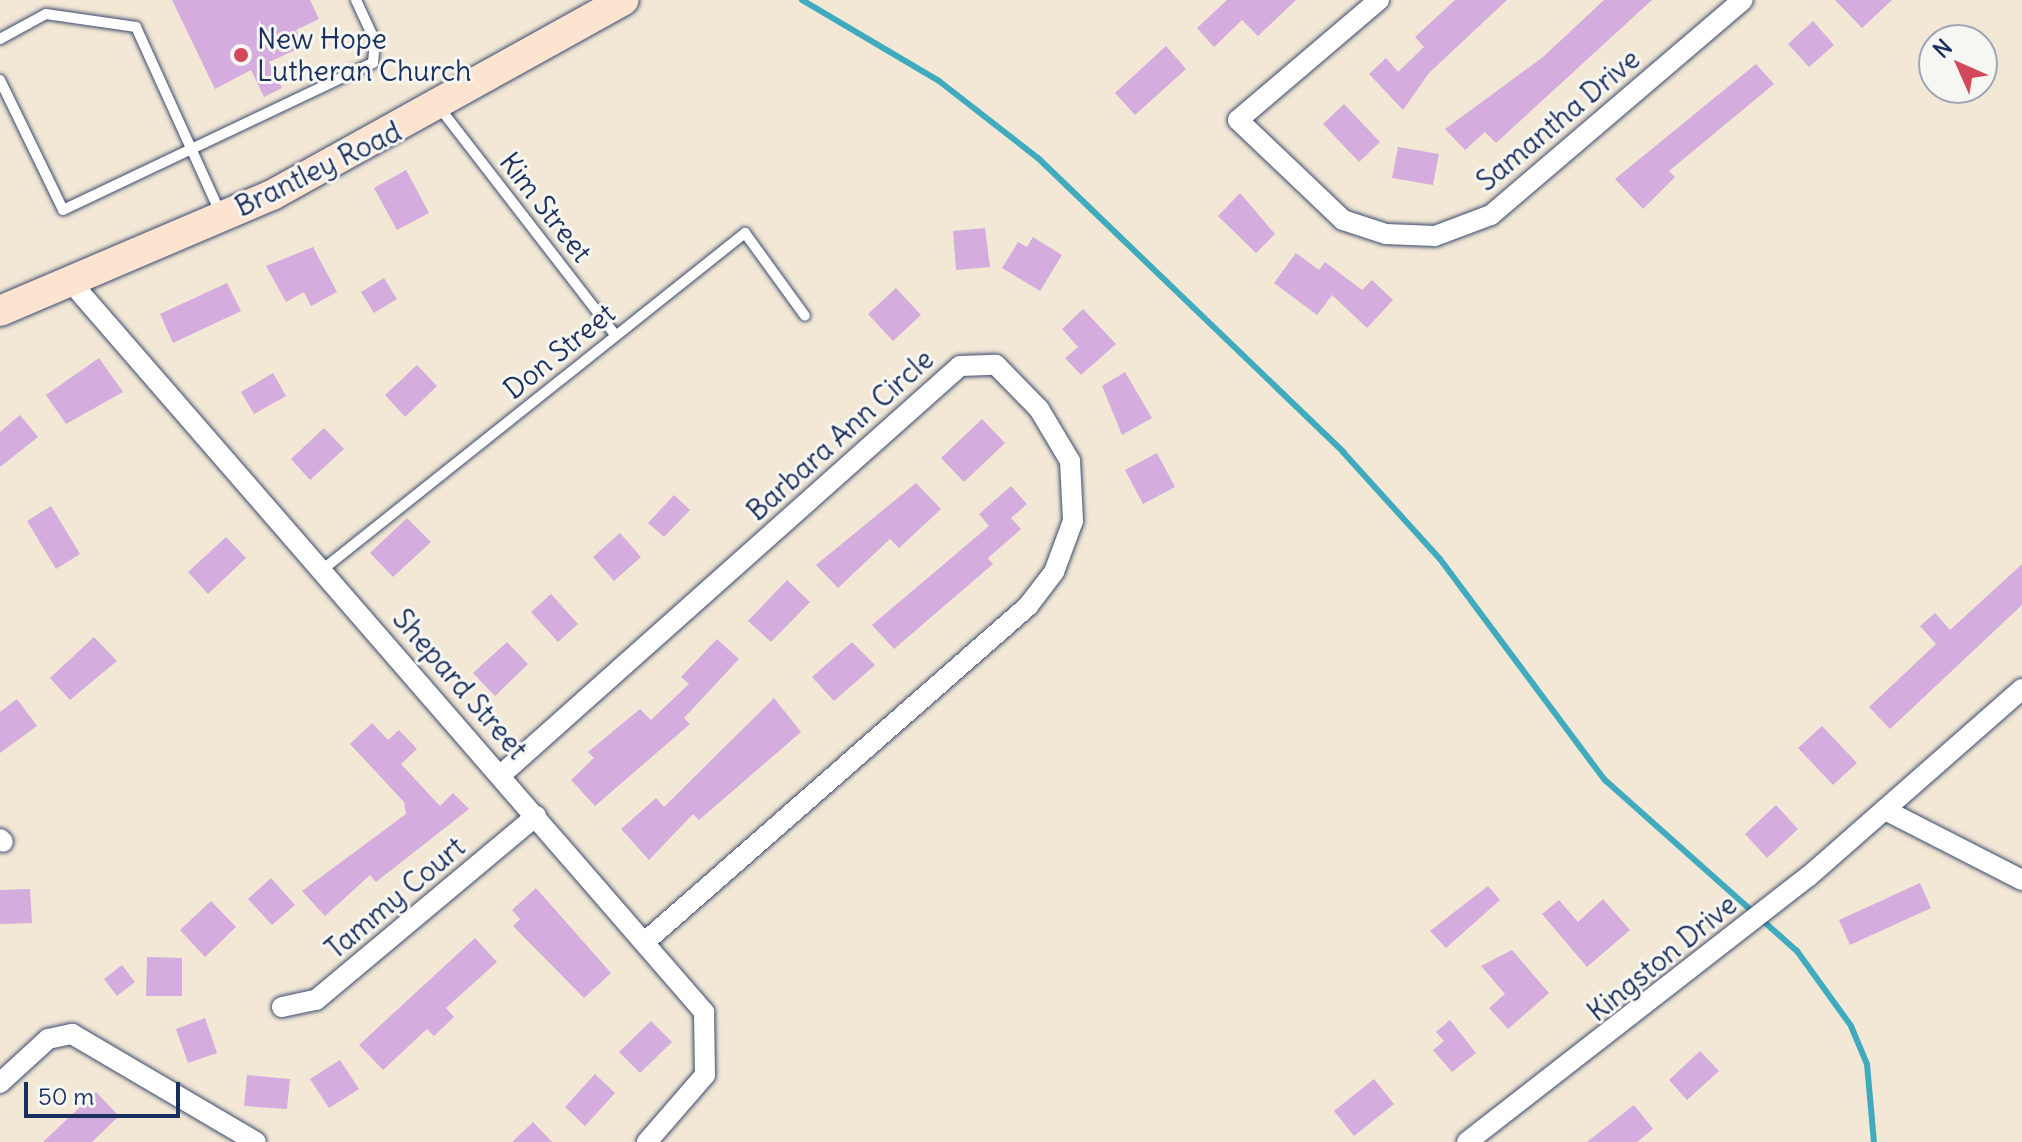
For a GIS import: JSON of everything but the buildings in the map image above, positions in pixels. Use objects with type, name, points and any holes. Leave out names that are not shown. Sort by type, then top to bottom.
[{"type":"street","name":"Brantley Road","points":[[0,311],[222,216],[439,107],[624,0]]},
{"type":"street","name":"Samantha Drive","points":[[1379,0],[1238,120],[1343,220],[1386,234],[1435,236],[1491,215],[1743,0]]},
{"type":"street","name":"Shepard Street","points":[[70,281],[502,774],[704,1012],[709,1057],[693,1094],[647,1142]]},
{"type":"street","name":"Barbara Ann Circle","points":[[502,774],[960,366],[996,365],[1039,409],[1070,461],[1073,521],[1054,572],[1028,606],[646,941]]},
{"type":"street","name":"Kingston Drive","points":[[1467,1142],[1625,1025],[1885,810],[2022,689]]},
{"type":"street","points":[[1885,810],[2022,880]]},
{"type":"street","name":"Tammy Court","points":[[282,1007],[316,1000],[536,816]]},
{"type":"street","points":[[0,1083],[48,1039],[72,1034],[256,1142]]},
{"type":"lane","points":[[0,80],[63,210],[373,63],[375,41],[356,0]]},
{"type":"lane","points":[[0,39],[46,14],[136,27],[222,216]]},
{"type":"lane","name":"Kim Street","points":[[439,107],[616,336]]},
{"type":"lane","name":"Don Street","points":[[322,570],[745,233],[805,316]]},
{"type":"waterway","points":[[802,0],[939,81],[1038,158],[1343,452],[1440,559],[1605,780],[1797,951],[1851,1026],[1867,1064],[1874,1142]]},
{"type":"place","name":"New Hope Lutheran Church","points":[[241,55]]}]
